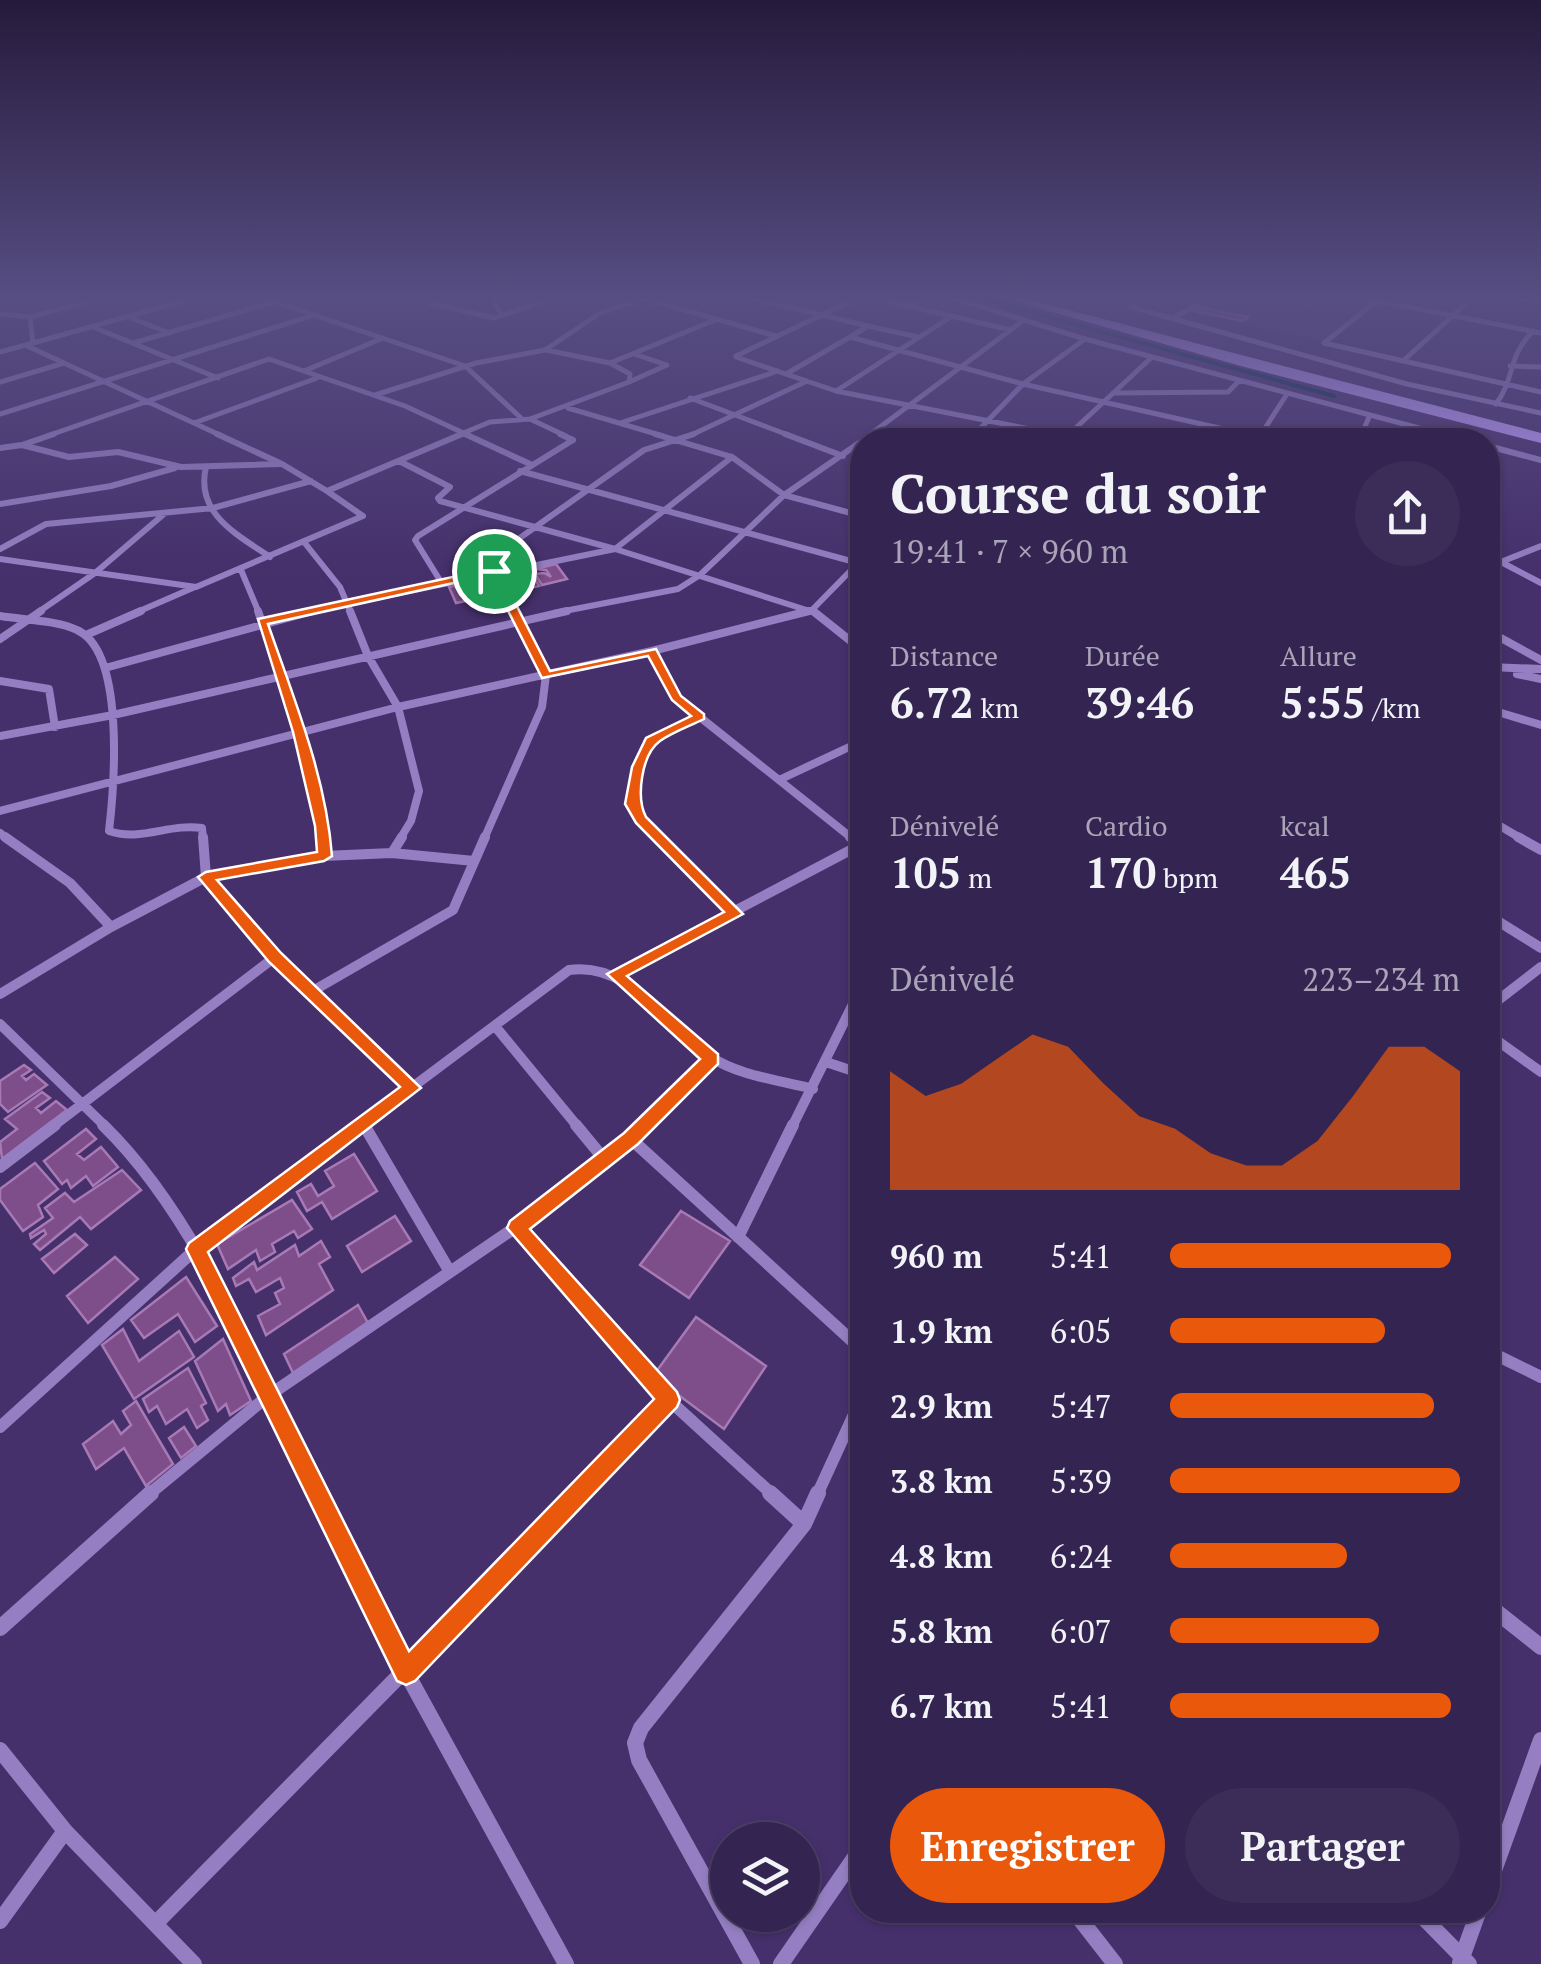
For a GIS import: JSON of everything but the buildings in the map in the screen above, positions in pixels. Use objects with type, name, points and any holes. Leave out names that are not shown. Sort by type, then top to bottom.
[{"type":"highway","points":[[1347,389],[1541,438]]},
{"type":"highway","points":[[1374,389],[1541,430]]},
{"type":"street","points":[[0,414],[78,389]]},
{"type":"street","points":[[0,616],[86,635],[363,516],[282,464],[118,389]]},
{"type":"street","points":[[0,448],[22,446],[189,389]]},
{"type":"street","points":[[194,423],[287,389]]},
{"type":"street","points":[[351,389],[530,464]]},
{"type":"street","points":[[372,396],[395,389]]},
{"type":"street","points":[[483,389],[515,407],[521,418]]},
{"type":"street","points":[[530,419],[613,389]]},
{"type":"street","points":[[619,423],[722,389]]},
{"type":"street","points":[[311,992],[453,910],[542,707],[546,675],[494,571],[490,562],[493,557],[644,450],[678,441],[790,389]]},
{"type":"street","points":[[829,389],[1020,428]]},
{"type":"street","points":[[836,391],[839,389]]},
{"type":"street","points":[[878,428],[929,389]]},
{"type":"street","points":[[980,428],[1018,389]]},
{"type":"street","points":[[1044,389],[1214,428]]},
{"type":"street","points":[[1076,428],[1118,389]]},
{"type":"street","points":[[1114,392],[1228,392],[1231,389]]},
{"type":"street","points":[[1267,389],[1414,428]]},
{"type":"street","points":[[1438,389],[1541,414]]},
{"type":"street","points":[[1496,404],[1507,389]]},
{"type":"street","points":[[1161,393],[1156,403],[1161,415]]},
{"type":"street","points":[[1265,428],[1287,394]]},
{"type":"street","points":[[689,398],[843,456]]},
{"type":"street","points":[[568,408],[732,457],[784,495],[850,513]]},
{"type":"street","points":[[1365,428],[1369,417]]},
{"type":"street","points":[[327,491],[490,422],[530,419],[573,440],[415,540],[442,582]]},
{"type":"street","points":[[22,446],[70,457],[118,452],[180,467]]},
{"type":"street","points":[[1500,449],[1541,460]]},
{"type":"street","points":[[0,736],[112,715],[520,620],[678,589],[700,575],[784,495],[850,450]]},
{"type":"street","points":[[105,668],[189,640],[262,622],[615,549],[732,457]]},
{"type":"street","points":[[399,461],[450,486],[438,498],[440,501],[615,549],[812,610],[850,640]]},
{"type":"street","points":[[0,504],[111,486],[180,467],[282,464]]},
{"type":"street","points":[[206,466],[202,490],[213,508],[233,531],[270,557]]},
{"type":"street","points":[[520,470],[740,534],[850,559]]},
{"type":"street","points":[[0,549],[46,524],[213,508],[310,482]]},
{"type":"street","points":[[0,640],[95,572],[164,514]]},
{"type":"street","points":[[304,542],[340,586],[368,656],[398,707],[419,790],[411,821],[392,853]]},
{"type":"street","points":[[1501,562],[1541,546]]},
{"type":"street","points":[[0,559],[196,587]]},
{"type":"street","points":[[1501,562],[1541,582]]},
{"type":"street","points":[[241,570],[300,732],[322,826],[324,856]]},
{"type":"street","points":[[0,811],[398,707],[652,652],[812,610],[850,573]]},
{"type":"street","points":[[86,635],[105,668],[112,715],[115,783],[109,831],[124,836],[185,826],[202,828],[206,877],[275,957],[412,1088]]},
{"type":"street","points":[[1500,638],[1541,660]]},
{"type":"street","points":[[652,652],[676,698],[850,836]]},
{"type":"street","points":[[1501,670],[1541,668]]},
{"type":"street","points":[[1501,670],[1541,679]]},
{"type":"street","points":[[0,681],[48,688],[55,726]]},
{"type":"street","points":[[1500,713],[1541,725]]},
{"type":"street","points":[[700,716],[651,741],[639,767],[632,804],[640,819],[735,914]]},
{"type":"street","points":[[779,780],[850,747]]},
{"type":"street","points":[[1500,826],[1541,850]]},
{"type":"street","points":[[0,833],[70,882],[112,926]]},
{"type":"street","points":[[615,974],[850,852]]},
{"type":"street","points":[[0,994],[112,926],[206,877],[324,856],[392,853],[474,861]]},
{"type":"street","points":[[1500,922],[1541,948]]},
{"type":"street","points":[[0,1167],[275,957]]},
{"type":"street","points":[[0,1428],[196,1249],[569,970],[579,966],[615,974],[712,1059],[813,1089]]},
{"type":"street","points":[[1500,999],[1541,967]]},
{"type":"street","points":[[738,1237],[850,1011]]},
{"type":"street","points":[[0,1024],[139,1160],[196,1249],[406,1672],[566,1964]]},
{"type":"street","points":[[495,1026],[604,1159]]},
{"type":"street","points":[[1500,1043],[1541,1072]]},
{"type":"street","points":[[0,1628],[110,1527],[268,1396],[516,1228],[631,1139],[712,1059]]},
{"type":"street","points":[[826,1062],[850,1070]]},
{"type":"street","points":[[364,1124],[450,1272]]},
{"type":"street","points":[[631,1139],[850,1339]]},
{"type":"street","points":[[516,1228],[669,1400],[804,1524]]},
{"type":"street","points":[[1500,1357],[1541,1376]]},
{"type":"street","points":[[156,1923],[669,1400]]},
{"type":"street","points":[[752,1964],[638,1760],[635,1743],[641,1728],[804,1524],[850,1423]]},
{"type":"street","points":[[1500,1614],[1541,1647]]},
{"type":"street","points":[[1500,1854],[1541,1740]]},
{"type":"street","points":[[0,1750],[65,1831],[194,1964]]},
{"type":"street","points":[[0,1921],[65,1831]]},
{"type":"street","points":[[780,1964],[850,1864]]},
{"type":"street","points":[[1084,1923],[1115,1964]]},
{"type":"street","points":[[1428,1923],[1464,1962]]},
{"type":"street","points":[[1464,1962],[1475,1923]]},
{"type":"waterway","points":[[1307,389],[1334,396]]},
{"type":"route","points":[[494,571],[546,675],[652,652],[676,698],[700,716],[651,741],[639,767],[632,804],[640,819],[735,914],[615,974],[712,1059],[631,1139],[516,1228],[669,1400],[406,1672],[196,1249],[412,1088],[275,957],[206,877],[324,856],[322,826],[300,732],[262,622],[494,571]]}]
